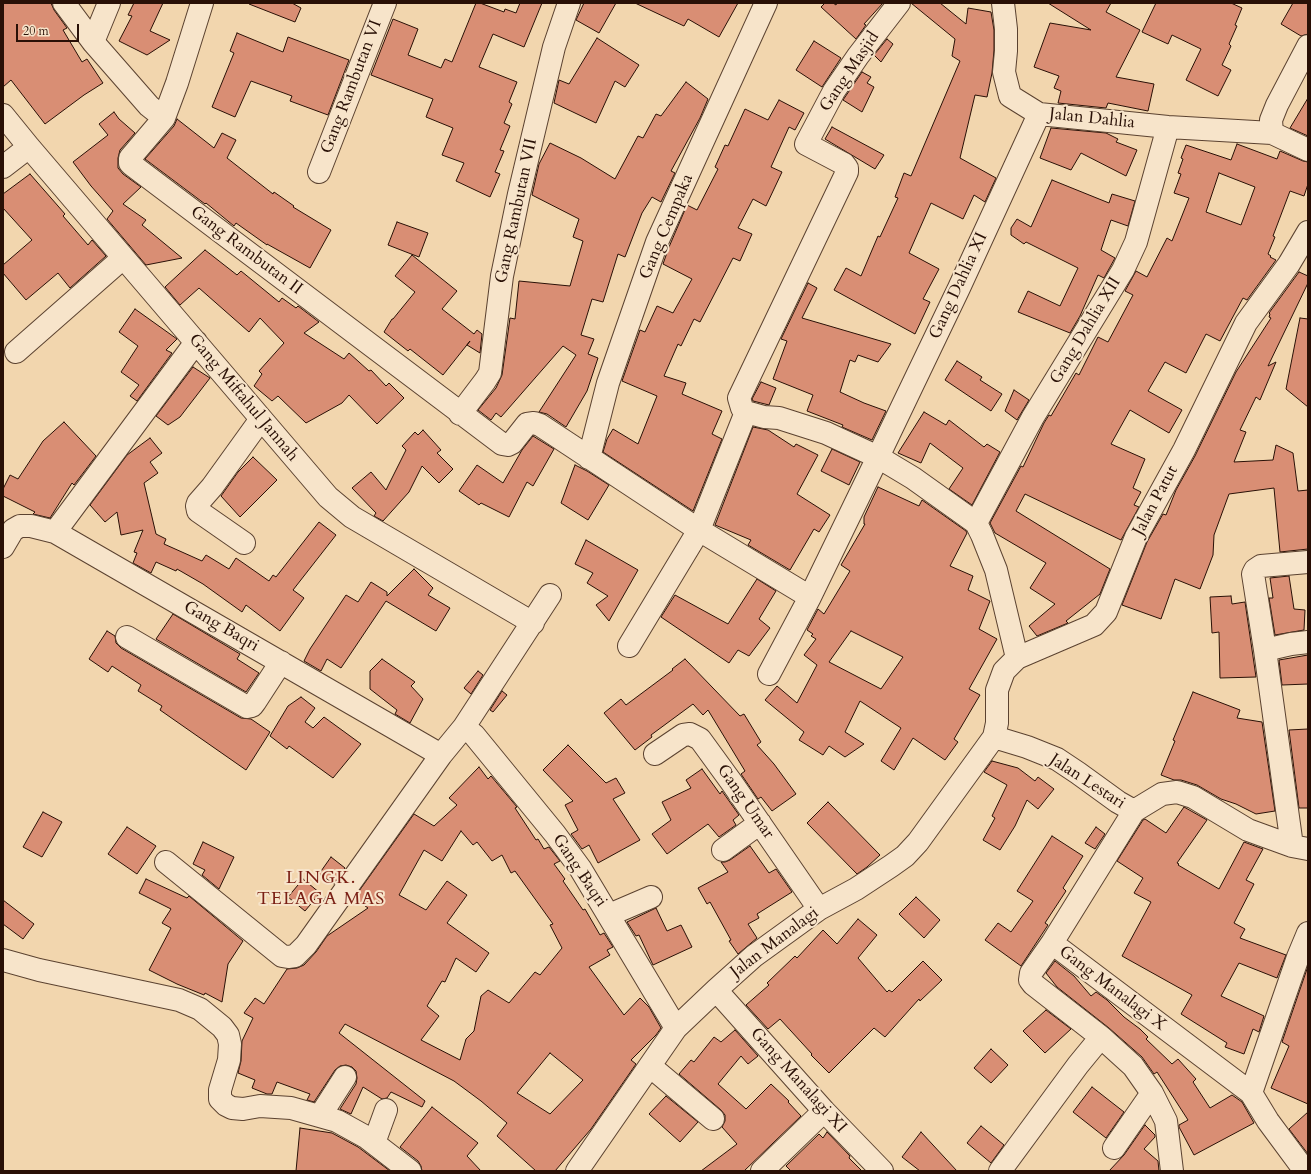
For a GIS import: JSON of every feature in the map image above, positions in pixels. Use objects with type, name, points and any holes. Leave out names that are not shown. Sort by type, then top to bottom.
[{"type":"street","points":[[64,3],[93,42],[149,106],[164,118],[177,83],[202,3]]},
{"type":"street","points":[[93,42],[109,3]]},
{"type":"street","name":"Gang Rambutan VI","points":[[319,172],[385,3]]},
{"type":"street","name":"Gang Rambutan VII","points":[[460,414],[490,373],[502,276],[522,179],[554,47],[569,3]]},
{"type":"street","name":"Gang Cempaka","points":[[589,458],[608,383],[658,242],[766,3]]},
{"type":"street","name":"Gang Masjid","points":[[746,412],[740,404],[739,398],[847,172],[847,168],[844,164],[806,144],[834,91],[858,56],[899,3]]},
{"type":"street","name":"Jalan Dahlia","points":[[1003,3],[1006,29],[1004,72],[1010,96],[1039,114],[1168,127],[1272,133]]},
{"type":"street","points":[[1306,54],[1271,120],[1272,133],[1308,150]]},
{"type":"street","name":"Gang Dahlia XI","points":[[769,674],[810,597],[878,457],[1039,114]]},
{"type":"street","name":"Gang Miftahul Jannah","points":[[3,115],[123,258],[328,497],[346,512],[533,623]]},
{"type":"street","name":"Gang Rambutan II","points":[[164,118],[130,158],[132,166],[460,414],[502,444],[508,445],[512,443],[527,424],[534,423],[540,425],[589,458]]},
{"type":"street","name":"Gang Dahlia XII","points":[[976,523],[1033,417],[1123,270],[1136,242],[1168,127]]},
{"type":"street","points":[[3,167],[29,147]]},
{"type":"street","name":"Jalan Patut","points":[[994,737],[997,723],[997,690],[1004,671],[1017,658],[1094,625],[1106,612],[1136,537],[1184,450],[1246,323],[1289,264],[1308,232]]},
{"type":"street","points":[[16,352],[123,258]]},
{"type":"street","points":[[55,532],[196,342]]},
{"type":"street","points":[[629,646],[698,530],[746,412],[764,417],[779,418],[826,433],[878,457],[913,478],[976,523],[996,570],[1017,658]]},
{"type":"street","points":[[244,543],[198,511],[197,506],[261,419]]},
{"type":"street","points":[[589,458],[698,530],[810,597]]},
{"type":"street","name":"Gang Baqri","points":[[3,547],[13,530],[20,526],[31,526],[55,532],[441,755]]},
{"type":"street","points":[[1300,847],[1253,574],[1255,570],[1261,566],[1308,562]]},
{"type":"street","points":[[166,862],[282,956],[295,956],[306,945],[441,755],[464,727],[550,595]]},
{"type":"street","points":[[128,637],[247,707],[252,706],[281,662]]},
{"type":"street","points":[[1265,650],[1308,642]]},
{"type":"street","name":"Gang Baqri","points":[[464,727],[474,735],[555,834],[580,868],[676,1028]]},
{"type":"street","name":"Gang Umar","points":[[655,754],[683,735],[690,734],[700,739],[819,909]]},
{"type":"street","name":"Jalan Lestari","points":[[994,737],[1027,747],[1057,759],[1118,802],[1134,811],[1162,794],[1177,792],[1193,796],[1248,830],[1300,847]]},
{"type":"street","name":"Jalan Manalagi","points":[[577,1171],[676,1028],[754,956],[819,909],[856,889],[904,856],[918,842],[994,737]]},
{"type":"street","name":"Gang Manalagi X","points":[[1134,811],[1052,943],[1251,1093],[1268,1122],[1305,1171]]},
{"type":"street","points":[[723,850],[760,823]]},
{"type":"street","points":[[608,915],[651,897]]},
{"type":"street","points":[[1251,1093],[1298,957],[1308,933]]},
{"type":"street","points":[[1052,943],[1031,973],[1030,980],[1033,984],[1101,1037],[1133,1066],[1152,1093],[1166,1121],[1172,1171]]},
{"type":"street","points":[[3,960],[39,970],[180,1000],[200,1009],[222,1027],[228,1035],[230,1044],[229,1060],[220,1090],[220,1099],[226,1105],[232,1108],[243,1109],[260,1106],[290,1108],[337,1121],[366,1137],[410,1171]]},
{"type":"street","name":"Gang Manalagi XI","points":[[716,990],[824,1111],[882,1171]]},
{"type":"street","points":[[1000,1171],[1078,1065],[1101,1037]]},
{"type":"street","points":[[650,1066],[713,1119]]},
{"type":"street","points":[[320,1116],[345,1077]]},
{"type":"street","points":[[1114,1148],[1152,1093]]},
{"type":"street","points":[[374,1143],[386,1110]]},
{"type":"street","points":[[762,1171],[824,1111]]},
{"type":"building","points":[[3,3],[51,3],[54,10],[67,28],[63,30],[82,62],[87,59],[103,83],[45,124],[11,80],[3,87]]},
{"type":"building","points":[[134,3],[163,3],[150,31],[170,40],[147,55],[119,41],[132,16],[128,15]]},
{"type":"building","points":[[249,3],[292,3],[301,8],[295,22]]},
{"type":"building","points":[[476,3],[480,3],[504,12],[505,9],[516,13],[520,3],[542,3],[524,47],[493,34],[479,67],[517,82],[509,102],[512,104],[504,123],[510,126],[500,150],[504,151],[495,172],[500,174],[490,197],[456,181],[464,163],[442,155],[453,128],[426,117],[433,99],[371,75],[393,19],[418,29],[408,55],[441,68],[445,59],[452,62]]},
{"type":"building","points":[[584,3],[616,3],[599,33],[576,20]]},
{"type":"building","points":[[635,3],[738,3],[719,37],[688,19],[684,26]]},
{"type":"building","points":[[825,3],[833,3],[836,5],[837,3],[883,3],[864,24],[866,25],[856,39],[821,7]]},
{"type":"building","points":[[911,3],[940,3],[966,24],[968,8],[991,12],[994,30],[994,50],[992,73],[987,97],[975,95],[960,158],[996,178],[985,202],[974,195],[963,219],[931,203],[909,253],[939,269],[923,299],[930,302],[915,334],[834,290],[846,268],[861,276],[878,236],[880,237],[898,198],[895,197],[904,173],[911,176],[960,61],[952,56],[955,39]]},
{"type":"building","points":[[1048,3],[1111,3],[1106,12],[1140,30],[1116,77],[1154,84],[1148,111],[1108,103],[1106,108],[1058,103],[1061,91],[1054,88],[1059,76],[1034,67],[1050,23],[1091,30]]},
{"type":"building","points":[[1156,3],[1231,3],[1242,8],[1235,25],[1237,26],[1229,44],[1231,46],[1222,65],[1231,70],[1218,96],[1186,80],[1201,49],[1172,35],[1168,44],[1142,32]]},
{"type":"building","points":[[1293,3],[1308,3],[1308,34],[1301,36],[1281,24]]},
{"type":"building","points":[[237,33],[283,52],[288,37],[349,60],[328,115],[290,101],[292,96],[251,81],[235,117],[212,107],[234,53],[230,51]]},
{"type":"building","points":[[597,38],[639,65],[625,87],[615,81],[596,123],[554,103],[559,80],[569,84]]},
{"type":"building","points":[[887,39],[893,44],[881,62],[874,55]]},
{"type":"building","points":[[814,41],[841,58],[822,87],[796,70]]},
{"type":"building","points":[[862,72],[871,77],[867,83],[874,87],[862,112],[843,100]]},
{"type":"building","points":[[686,82],[708,99],[700,118],[671,171],[675,173],[661,202],[652,197],[642,213],[625,257],[618,254],[603,302],[592,299],[581,335],[594,339],[588,354],[598,358],[587,391],[566,427],[547,414],[539,412],[576,355],[563,346],[501,417],[496,413],[491,420],[478,410],[496,388],[502,375],[510,318],[515,319],[519,281],[570,286],[583,241],[573,237],[579,219],[532,195],[539,164],[550,143],[581,158],[615,179],[638,136],[643,138],[656,114],[661,116]]},
{"type":"building","points":[[1308,98],[1308,136],[1290,128]]},
{"type":"building","points":[[779,100],[804,113],[795,130],[789,127],[771,167],[782,172],[766,206],[753,199],[738,228],[752,234],[740,261],[733,258],[700,322],[694,319],[681,346],[678,344],[664,376],[686,383],[682,394],[722,411],[712,434],[722,439],[693,511],[603,452],[607,439],[613,429],[638,444],[657,396],[622,381],[640,330],[645,332],[657,306],[673,313],[692,279],[663,264],[687,205],[697,210],[718,169],[715,167],[725,145],[728,146],[745,109],[768,120]]},
{"type":"building","points":[[114,112],[119,119],[135,133],[120,150],[118,168],[123,174],[141,187],[123,204],[146,220],[142,225],[182,258],[146,265],[107,219],[113,211],[91,186],[73,162],[108,135],[99,124]]},
{"type":"building","points":[[177,119],[214,148],[222,133],[236,140],[227,158],[273,194],[274,192],[294,206],[293,207],[331,230],[310,268],[267,245],[236,223],[234,226],[206,203],[205,204],[145,159],[174,126]]},
{"type":"building","points":[[832,127],[884,155],[875,169],[825,139]]},
{"type":"building","points":[[1051,128],[1106,133],[1118,139],[1116,142],[1137,150],[1126,176],[1081,153],[1071,170],[1040,158]]},
{"type":"building","points":[[1237,144],[1277,159],[1280,151],[1308,162],[1308,184],[1304,196],[1290,191],[1273,236],[1275,237],[1268,254],[1276,260],[1247,300],[1243,298],[1220,341],[1206,334],[1186,373],[1165,362],[1148,391],[1182,410],[1169,433],[1130,410],[1111,444],[1145,459],[1133,488],[1141,492],[1134,505],[1139,507],[1121,540],[1025,494],[1016,511],[1110,569],[1100,594],[1066,621],[1068,623],[1037,636],[1029,626],[1055,604],[1030,588],[1046,563],[995,533],[990,523],[1021,466],[1023,467],[1044,423],[1049,415],[1051,416],[1076,373],[1079,375],[1098,337],[1108,342],[1133,295],[1125,291],[1136,271],[1147,277],[1167,238],[1172,241],[1189,198],[1174,193],[1181,174],[1178,173],[1183,159],[1181,158],[1186,145],[1231,160]],"holes":[[[1219,173],[1255,187],[1241,225],[1206,212]]]},
{"type":"building","points":[[30,174],[65,214],[63,216],[88,245],[92,240],[106,256],[70,288],[58,273],[26,300],[3,273],[3,265],[32,240],[3,208],[3,194]]},
{"type":"building","points":[[1052,180],[1109,203],[1112,194],[1135,201],[1128,226],[1111,220],[1101,250],[1115,258],[1104,278],[1098,275],[1080,316],[1070,333],[1018,312],[1028,291],[1060,306],[1078,268],[1026,242],[1024,244],[1011,235],[1011,228],[1017,219],[1031,227]]},
{"type":"building","points":[[397,222],[428,233],[419,257],[388,245]]},
{"type":"building","points":[[205,250],[237,275],[241,271],[279,302],[282,298],[296,308],[298,306],[319,322],[304,333],[344,359],[349,353],[369,371],[371,370],[386,386],[389,383],[404,398],[377,424],[349,395],[342,403],[306,423],[278,396],[272,401],[254,386],[262,374],[259,371],[284,343],[260,318],[249,332],[199,288],[180,305],[165,287]]},
{"type":"building","points":[[412,255],[457,291],[442,309],[474,334],[477,330],[482,334],[480,353],[467,345],[470,341],[443,375],[410,349],[408,351],[384,332],[392,319],[415,292],[395,276]]},
{"type":"building","points":[[1299,272],[1308,276],[1308,283],[1268,366],[1276,362],[1260,400],[1256,397],[1240,430],[1246,432],[1234,462],[1273,460],[1276,445],[1293,453],[1298,491],[1308,490],[1308,549],[1280,552],[1274,488],[1229,494],[1214,535],[1213,555],[1200,589],[1175,579],[1161,619],[1122,605],[1147,542],[1163,514],[1166,515],[1176,490],[1195,456],[1236,372],[1271,318],[1269,317],[1269,313]]},
{"type":"building","points":[[808,283],[817,288],[802,318],[891,344],[878,362],[858,355],[855,362],[850,360],[840,392],[886,411],[872,440],[842,427],[843,425],[807,411],[813,395],[773,379],[787,341],[781,339]]},
{"type":"building","points":[[135,309],[177,339],[166,350],[172,353],[137,401],[130,396],[139,385],[121,372],[138,346],[119,332]]},
{"type":"building","points":[[1300,318],[1308,319],[1308,407],[1286,389]]},
{"type":"building","points":[[957,361],[982,377],[980,380],[1002,394],[991,411],[945,380]]},
{"type":"building","points":[[193,367],[210,378],[180,417],[168,425],[156,416]]},
{"type":"building","points":[[761,382],[776,388],[769,405],[753,401],[752,399]]},
{"type":"building","points":[[1014,390],[1029,400],[1017,420],[1005,411]]},
{"type":"building","points":[[924,412],[946,425],[949,420],[984,447],[987,444],[1000,452],[972,505],[949,489],[963,468],[930,443],[921,463],[898,453]]},
{"type":"building","points":[[64,422],[96,456],[74,485],[72,483],[50,518],[33,514],[35,512],[3,496],[3,489],[10,475],[18,479],[43,441]]},
{"type":"building","points":[[753,427],[768,430],[794,447],[796,444],[818,455],[797,494],[830,515],[819,532],[814,529],[790,570],[748,545],[751,540],[715,525]]},
{"type":"building","points":[[423,430],[441,450],[437,453],[453,469],[439,483],[422,466],[409,492],[383,521],[374,516],[376,513],[352,488],[371,472],[386,490],[406,450],[402,446],[415,432],[418,435]]},
{"type":"building","points":[[533,436],[554,449],[533,486],[527,482],[509,517],[481,503],[479,505],[459,491],[477,465],[503,483],[522,450]]},
{"type":"building","points":[[150,438],[162,453],[150,462],[158,473],[144,483],[156,534],[166,539],[164,544],[202,561],[206,555],[229,569],[236,558],[269,581],[273,575],[276,577],[319,522],[336,535],[293,590],[304,598],[280,631],[246,605],[242,612],[203,584],[177,569],[176,571],[156,562],[151,573],[133,563],[137,553],[134,552],[143,530],[121,535],[117,512],[105,522],[90,505],[127,455]]},
{"type":"building","points":[[832,449],[860,462],[849,485],[821,471]]},
{"type":"building","points":[[253,457],[277,480],[240,517],[221,496],[238,472]]},
{"type":"building","points":[[575,465],[609,485],[588,520],[561,503]]},
{"type":"building","points":[[878,487],[919,506],[922,500],[966,531],[967,533],[950,566],[973,576],[968,590],[990,601],[979,629],[997,639],[969,689],[980,695],[954,739],[958,742],[945,760],[913,738],[894,770],[881,761],[901,728],[860,701],[845,732],[864,744],[845,757],[829,746],[823,755],[799,740],[804,732],[765,700],[777,686],[797,703],[817,665],[804,655],[816,639],[811,636],[813,634],[807,630],[818,609],[824,614],[850,571],[841,565],[865,524],[864,517]],"holes":[[[851,631],[903,657],[881,689],[829,662]]]},
{"type":"building","points":[[586,540],[638,570],[609,621],[596,605],[608,596],[587,583],[593,573],[575,564]]},
{"type":"building","points":[[414,569],[433,588],[428,595],[450,608],[436,631],[386,601],[341,668],[327,659],[321,671],[304,661],[310,649],[346,595],[358,602],[371,582],[387,592],[387,596]]},
{"type":"building","points":[[1289,576],[1294,609],[1305,610],[1304,630],[1275,635],[1269,598],[1273,598],[1270,578]]},
{"type":"building","points":[[757,579],[776,591],[759,619],[770,628],[749,656],[738,650],[729,663],[661,617],[675,595],[728,624]]},
{"type":"building","points":[[1231,596],[1232,604],[1245,602],[1256,677],[1220,678],[1219,632],[1212,633],[1210,597]]},
{"type":"building","points":[[173,614],[240,654],[237,659],[259,673],[246,692],[156,639]]},
{"type":"building","points":[[107,631],[115,636],[116,643],[121,648],[241,718],[251,719],[270,732],[246,770],[160,710],[162,706],[138,691],[141,685],[112,666],[108,672],[89,659]]},
{"type":"building","points":[[1308,655],[1308,684],[1282,685],[1279,660]]},
{"type":"building","points":[[382,659],[415,682],[411,686],[423,699],[410,723],[395,714],[397,710],[370,689],[370,671]]},
{"type":"building","points":[[685,659],[740,716],[744,714],[761,742],[757,745],[774,764],[796,794],[772,811],[761,797],[758,799],[741,774],[745,771],[708,710],[703,715],[693,704],[651,735],[652,737],[635,750],[604,713],[621,699],[626,705],[673,670],[672,669]]},
{"type":"building","points":[[478,671],[483,675],[471,694],[464,688]]},
{"type":"building","points":[[502,691],[507,695],[493,712],[490,710]]},
{"type":"building","points":[[1193,692],[1240,710],[1237,718],[1262,722],[1275,811],[1256,814],[1236,804],[1221,799],[1197,785],[1181,780],[1174,780],[1161,775],[1175,741],[1173,740]]},
{"type":"building","points":[[301,697],[315,708],[305,722],[313,728],[324,717],[361,744],[333,778],[289,746],[287,749],[270,736],[288,706]]},
{"type":"building","points":[[1308,729],[1308,808],[1299,808],[1289,730]]},
{"type":"building","points":[[568,745],[606,783],[616,778],[625,793],[613,799],[640,840],[598,863],[589,845],[582,849],[571,834],[578,830],[565,805],[573,801],[543,770]]},
{"type":"building","points":[[992,761],[1018,768],[1035,781],[1038,777],[1054,789],[1038,809],[1027,800],[1015,826],[1000,850],[983,840],[995,818],[992,816],[1007,785],[984,772]]},
{"type":"building","points":[[479,767],[488,779],[491,776],[517,807],[515,808],[536,840],[538,839],[544,849],[549,847],[560,861],[554,864],[565,879],[563,881],[583,910],[585,909],[600,935],[604,933],[613,947],[607,950],[610,955],[589,967],[624,1015],[640,998],[649,1007],[661,1028],[631,1060],[636,1064],[591,1129],[555,1171],[536,1171],[497,1136],[507,1123],[454,1081],[345,1024],[339,1033],[425,1101],[422,1107],[391,1092],[387,1098],[382,1099],[363,1087],[351,1114],[340,1109],[356,1084],[357,1078],[356,1071],[352,1067],[346,1065],[340,1066],[335,1070],[314,1102],[307,1100],[310,1094],[277,1082],[272,1094],[267,1094],[252,1088],[255,1080],[238,1073],[241,1061],[242,1041],[253,1018],[244,1013],[255,998],[264,1004],[287,969],[297,968],[304,965],[316,952],[327,936],[368,908],[354,898],[414,814],[434,826],[457,805],[449,798]],"holes":[[[461,831],[473,845],[477,842],[492,861],[502,855],[511,873],[515,871],[553,924],[550,925],[562,948],[540,975],[535,972],[509,1003],[488,990],[481,996],[474,1031],[466,1039],[460,1060],[421,1040],[439,1016],[427,1006],[442,981],[445,982],[456,958],[476,972],[489,953],[447,923],[467,895],[447,881],[426,910],[399,895],[424,850],[442,861]],[[550,1053],[583,1080],[550,1114],[517,1093]]]},
{"type":"building","points":[[702,769],[720,794],[722,791],[739,815],[733,820],[736,825],[719,837],[708,824],[667,854],[652,834],[671,820],[662,802],[691,788],[686,780]]},
{"type":"building","points":[[828,802],[880,855],[857,874],[807,823]]},
{"type":"building","points":[[1184,807],[1207,820],[1177,863],[1219,889],[1244,842],[1263,849],[1246,880],[1254,884],[1234,923],[1245,929],[1240,938],[1286,955],[1277,978],[1239,963],[1221,996],[1264,1016],[1259,1032],[1253,1029],[1244,1054],[1225,1047],[1227,1043],[1181,1014],[1192,995],[1122,956],[1151,902],[1134,893],[1143,878],[1117,861],[1143,820],[1145,819],[1166,833]]},
{"type":"building","points":[[43,812],[62,822],[42,857],[23,847]]},
{"type":"building","points":[[127,827],[156,846],[137,874],[108,854]]},
{"type":"building","points":[[1096,827],[1105,834],[1095,849],[1085,843]]},
{"type":"building","points":[[1052,836],[1083,856],[1063,888],[1066,891],[1045,923],[1048,925],[1021,966],[985,940],[998,923],[1011,932],[1033,901],[1017,891]]},
{"type":"building","points":[[203,842],[234,857],[219,889],[202,875],[205,870],[193,864]]},
{"type":"building","points":[[750,846],[769,873],[776,869],[792,892],[757,914],[759,918],[748,924],[757,938],[738,954],[729,941],[731,940],[710,902],[707,904],[698,888],[728,872],[721,862],[730,860]]},
{"type":"building","points":[[331,857],[345,868],[334,884],[319,874]]},
{"type":"building","points":[[146,879],[187,898],[189,896],[243,941],[228,964],[222,1002],[205,993],[204,995],[177,984],[149,970],[171,928],[162,923],[171,909],[139,893]]},
{"type":"building","points":[[303,879],[320,893],[305,911],[288,897]]},
{"type":"building","points":[[916,897],[940,920],[924,938],[899,914]]},
{"type":"building","points":[[3,900],[34,924],[23,939],[3,924]]},
{"type":"building","points":[[656,908],[667,931],[681,925],[692,947],[653,965],[639,935],[636,936],[627,922]]},
{"type":"building","points":[[858,919],[877,935],[858,958],[887,992],[889,990],[892,992],[923,961],[942,980],[920,1001],[919,999],[885,1037],[874,1028],[829,1073],[811,1055],[812,1054],[780,1019],[768,1029],[746,1005],[769,985],[767,983],[795,956],[797,958],[823,930],[837,944]]},
{"type":"building","points":[[1055,961],[1074,976],[1091,996],[1096,992],[1140,1029],[1148,1037],[1146,1039],[1172,1064],[1178,1059],[1196,1079],[1193,1082],[1210,1108],[1232,1095],[1242,1102],[1254,1123],[1194,1155],[1179,1127],[1179,1125],[1188,1120],[1157,1072],[1154,1074],[1142,1057],[1109,1028],[1057,987],[1046,973]]},
{"type":"building","points":[[1308,966],[1308,1104],[1271,1088],[1289,1046],[1282,1042]]},
{"type":"building","points":[[1046,1010],[1071,1029],[1045,1053],[1023,1031]]},
{"type":"building","points":[[735,1030],[758,1056],[748,1064],[741,1056],[718,1084],[746,1109],[771,1084],[789,1101],[788,1102],[801,1116],[744,1171],[701,1171],[737,1144],[722,1127],[725,1121],[725,1115],[721,1110],[679,1074],[691,1060],[694,1062],[714,1037],[721,1042]]},
{"type":"building","points":[[991,1049],[1008,1065],[991,1083],[974,1068]]},
{"type":"building","points":[[1092,1087],[1124,1112],[1106,1138],[1073,1112]]},
{"type":"building","points":[[666,1096],[698,1122],[680,1142],[649,1114]]},
{"type":"building","points":[[432,1107],[478,1143],[467,1156],[481,1171],[422,1171],[418,1161],[400,1147]]},
{"type":"building","points":[[1308,1112],[1308,1154],[1289,1129]]},
{"type":"building","points":[[1145,1125],[1155,1135],[1155,1137],[1144,1149],[1158,1161],[1159,1171],[1109,1171],[1124,1155]]},
{"type":"building","points":[[981,1126],[1004,1145],[991,1163],[967,1143]]},
{"type":"building","points":[[300,1128],[332,1133],[358,1147],[390,1171],[296,1171]]},
{"type":"building","points":[[827,1132],[862,1171],[791,1171],[786,1166],[819,1134],[823,1138]]},
{"type":"building","points":[[921,1132],[957,1171],[920,1171],[902,1157]]},
{"type":"district","name":"LINGK. TELAGA MAS","points":[[321,889]]}]
